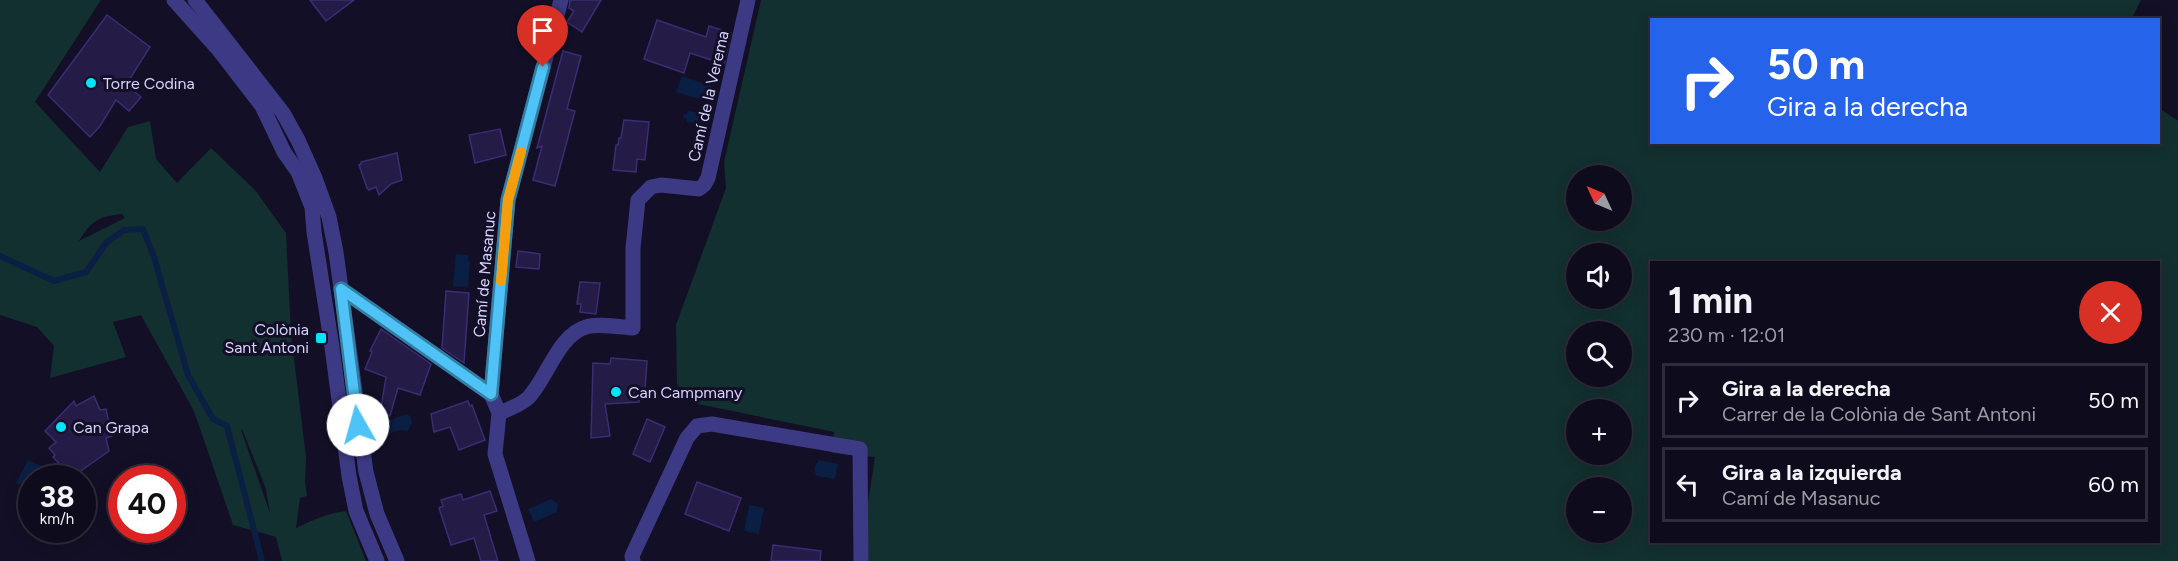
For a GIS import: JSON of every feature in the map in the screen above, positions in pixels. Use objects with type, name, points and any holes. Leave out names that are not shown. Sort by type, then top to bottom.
[{"type":"street","points":[[174,0],[218,49],[262,106],[284,152],[298,172],[312,207],[321,220],[332,284],[491,394]]},
{"type":"street","points":[[185,0],[216,39],[218,49]]},
{"type":"street","points":[[195,0],[283,114],[315,178],[329,217],[366,471],[377,514],[397,561]]},
{"type":"street","name":"Camí de Masanuc","points":[[499,413],[491,394],[508,200],[561,0]]},
{"type":"street","name":"Camí de la Verema","points":[[499,413],[520,404],[530,396],[573,333],[587,326],[633,327],[633,248],[638,200],[651,186],[662,184],[699,189],[708,178],[748,0]]},
{"type":"street","points":[[312,207],[349,476],[356,511],[377,561]]},
{"type":"street","points":[[499,413],[495,454],[528,561]]},
{"type":"street","points":[[633,561],[632,556],[687,438],[698,426],[712,424],[860,449],[861,561]]},
{"type":"green space","points":[[0,0],[101,0],[35,102],[100,172],[128,127],[150,121],[156,159],[177,183],[211,148],[255,190],[286,233],[291,334],[306,457],[307,496],[300,498],[296,528],[326,515],[346,511],[366,561],[282,561],[276,537],[233,525],[194,411],[141,315],[113,322],[126,357],[50,378],[54,346],[37,327],[0,315]],"holes":[[[122,214],[125,218],[79,241],[96,221]],[[241,430],[266,489],[270,513]]]},
{"type":"green space","points":[[761,0],[2141,0],[2132,18],[1650,18],[1650,144],[2160,144],[2160,109],[2178,121],[2178,561],[859,561],[875,457],[832,453],[834,432],[698,404],[677,385],[676,325],[726,188],[724,162]]},
{"type":"water","points":[[682,76],[714,87],[709,102],[676,92]]},
{"type":"water","points":[[688,111],[709,114],[708,125],[686,122],[687,119],[683,118]]},
{"type":"water","points":[[456,254],[469,255],[468,287],[453,286]]},
{"type":"water","points":[[407,414],[412,423],[408,431],[400,430],[388,434],[384,432],[384,422]]},
{"type":"water","points":[[28,460],[39,465],[25,465]]},
{"type":"water","points":[[819,460],[838,464],[835,479],[816,476],[814,468]]},
{"type":"water","points":[[551,499],[558,504],[557,512],[534,522],[528,509]]},
{"type":"water","points":[[749,505],[764,508],[759,534],[744,531]]},
{"type":"building","points":[[310,0],[354,0],[326,21]]},
{"type":"building","points":[[570,0],[601,0],[582,32],[567,22],[574,11],[569,8]]},
{"type":"building","name":"Torre Codina","points":[[107,15],[150,47],[126,85],[141,97],[129,111],[116,100],[100,126],[90,137],[48,95]]},
{"type":"building","points":[[657,20],[706,37],[709,26],[731,33],[724,64],[690,53],[684,73],[644,59]]},
{"type":"building","points":[[563,51],[581,56],[567,109],[575,111],[555,186],[533,180],[542,146],[537,148]]},
{"type":"building","points":[[624,120],[649,122],[645,160],[637,159],[636,172],[613,170],[616,145],[621,138]]},
{"type":"building","points":[[500,129],[506,155],[475,163],[469,135]]},
{"type":"building","points":[[397,153],[402,180],[391,184],[379,195],[376,187],[369,190],[359,165],[361,162]]},
{"type":"building","points":[[518,251],[540,254],[539,269],[516,267]]},
{"type":"building","points":[[580,282],[600,283],[596,314],[580,312],[581,304],[577,304]]},
{"type":"building","points":[[446,291],[469,293],[464,363],[442,348]]},
{"type":"building","points":[[381,329],[431,364],[420,395],[398,388],[390,416],[380,414],[386,377],[365,369],[372,352],[370,351]]},
{"type":"building","points":[[611,358],[647,361],[645,390],[640,389],[639,402],[605,404],[610,436],[591,438],[593,363],[610,364]]},
{"type":"building","points":[[94,396],[100,410],[106,409],[112,436],[106,438],[109,451],[89,465],[61,465],[49,448],[56,442],[45,431],[74,401],[76,406]]},
{"type":"building","points":[[468,401],[470,406],[472,405],[485,440],[459,450],[450,427],[434,432],[431,414]]},
{"type":"building","points":[[647,419],[665,427],[650,462],[633,454]]},
{"type":"building","points":[[697,482],[741,498],[729,531],[685,514]]},
{"type":"building","points":[[490,491],[497,511],[484,515],[498,561],[481,561],[474,538],[451,545],[439,508],[443,506],[441,500],[461,494],[463,500]]},
{"type":"building","points":[[773,545],[821,551],[820,561],[771,561]]},
{"type":"waterway","points":[[0,256],[54,281],[86,272],[106,243],[124,230],[143,229],[154,257],[188,375],[213,419],[227,426],[262,561]]},
{"type":"slow traffic","points":[[501,281],[508,200],[521,152]]},
{"type":"place","name":"Torre Codina","points":[[91,83]]},
{"type":"place","name":"Colònia Sant Antoni","points":[[321,338]]},
{"type":"place","name":"Can Campmany","points":[[616,392]]},
{"type":"place","name":"Can Grapa","points":[[61,427]]},
{"type":"route","points":[[358,425],[341,289],[491,394],[508,200],[543,67]]}]
